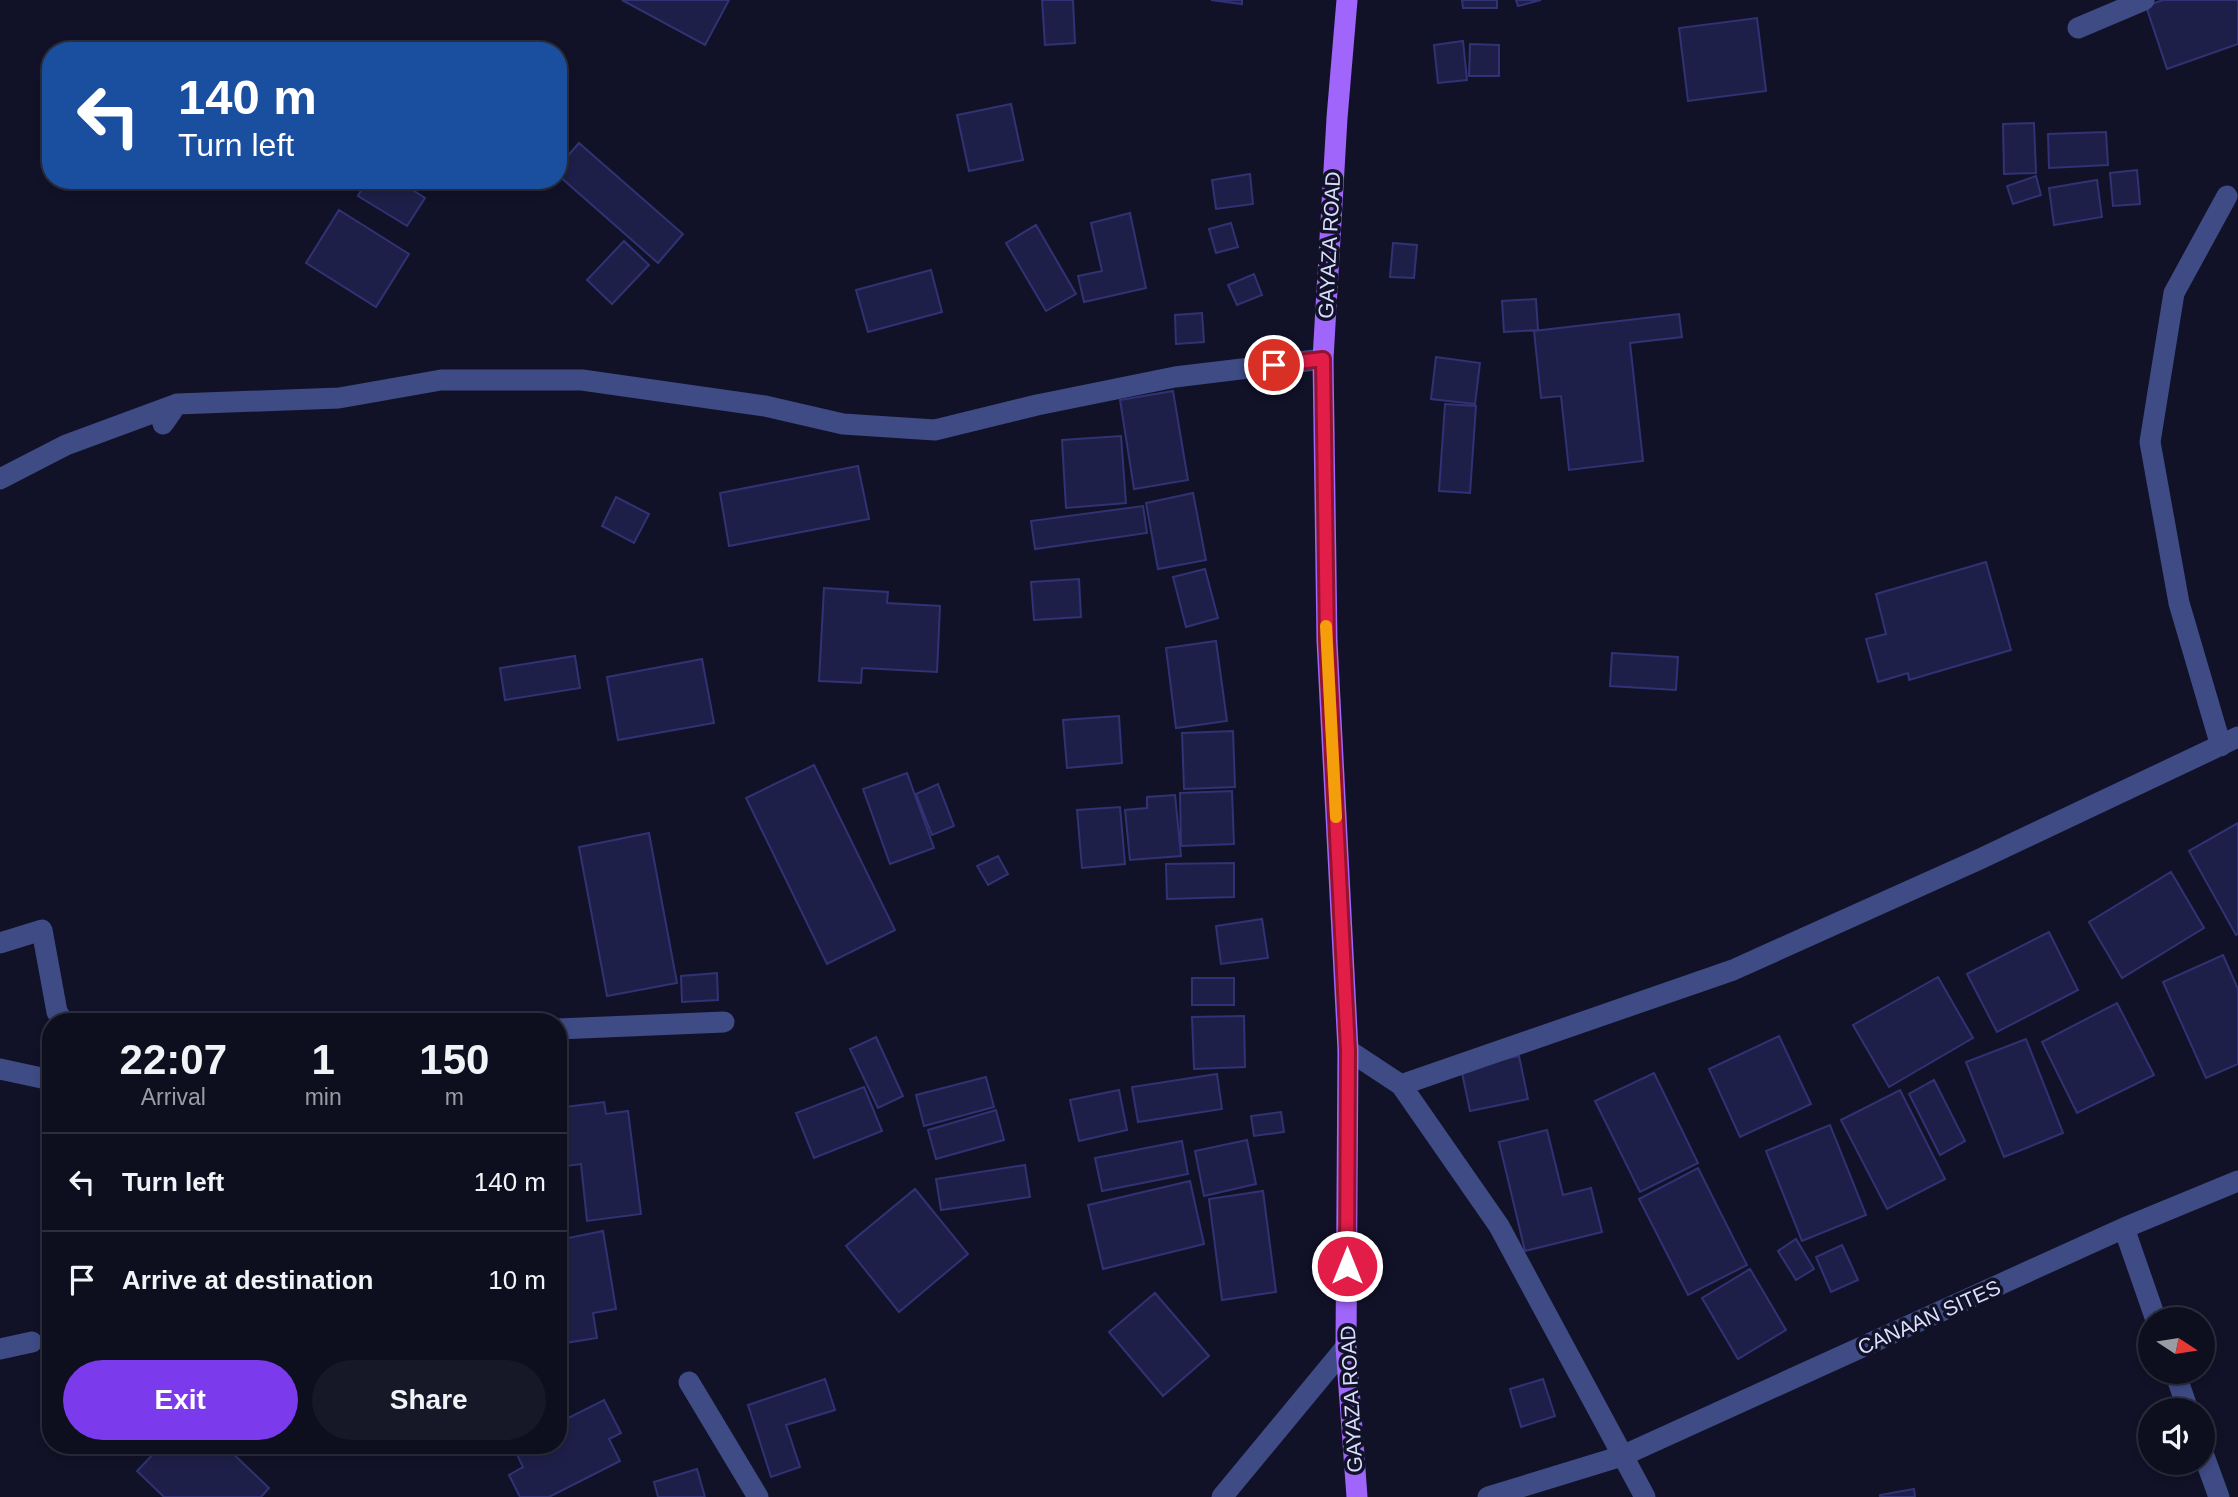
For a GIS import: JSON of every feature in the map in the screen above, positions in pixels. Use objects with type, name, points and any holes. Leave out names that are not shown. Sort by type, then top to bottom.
[{"type":"main road","name":"GAYAZA ROAD","points":[[1347,0],[1337,118],[1323,359],[1327,641],[1348,1050],[1346,1347],[1357,1497]]},
{"type":"street","points":[[2078,28],[2144,0]]},
{"type":"street","points":[[1401,1085],[1733,970],[1980,859],[2229,741],[2179,603],[2150,442],[2174,293],[2227,196]]},
{"type":"street","points":[[0,479],[66,445],[177,404],[339,398],[441,380],[582,380],[765,405],[843,424],[935,430],[1037,405],[1175,377],[1323,359]]},
{"type":"street","points":[[163,424],[177,404]]},
{"type":"street","points":[[0,943],[42,930],[58,1013]]},
{"type":"street","points":[[567,1029],[724,1022]]},
{"type":"street","points":[[1348,1050],[1401,1085],[1499,1226],[1645,1497]]},
{"type":"street","points":[[0,1069],[42,1078]]},
{"type":"street","name":"CANAAN SITES","points":[[1488,1497],[1622,1456],[2124,1228],[2238,1181]]},
{"type":"street","points":[[2124,1228],[2151,1307]]},
{"type":"street","points":[[0,1349],[32,1342]]},
{"type":"street","points":[[1222,1497],[1346,1347]]},
{"type":"street","points":[[689,1382],[758,1497]]},
{"type":"street","points":[[2211,1475],[2219,1497]]},
{"type":"building","points":[[622,0],[729,0],[705,45]]},
{"type":"building","points":[[1042,0],[1073,0],[1075,43],[1045,45]]},
{"type":"building","points":[[1211,0],[1242,0],[1242,4]]},
{"type":"building","points":[[1462,0],[1497,0],[1497,8],[1463,8]]},
{"type":"building","points":[[1516,0],[1541,0],[1518,6]]},
{"type":"building","points":[[2163,0],[2238,0],[2238,44],[2167,69],[2146,6]]},
{"type":"building","points":[[1757,18],[1766,91],[1688,101],[1679,28]]},
{"type":"building","points":[[1463,41],[1467,80],[1438,83],[1434,45]]},
{"type":"building","points":[[1470,44],[1499,45],[1499,76],[1469,76]]},
{"type":"building","points":[[1011,104],[1023,160],[969,171],[957,115]]},
{"type":"building","points":[[2034,123],[2036,173],[2004,174],[2003,124]]},
{"type":"building","points":[[2106,132],[2108,165],[2049,168],[2048,134]]},
{"type":"building","points":[[579,143],[683,234],[658,263],[567,183],[567,157]]},
{"type":"building","points":[[2137,170],[2140,204],[2113,206],[2110,173]]},
{"type":"building","points":[[1250,174],[1253,204],[1216,209],[1212,180]]},
{"type":"building","points":[[2036,176],[2041,195],[2013,204],[2007,186]]},
{"type":"building","points":[[2097,180],[2102,217],[2054,225],[2049,188]]},
{"type":"building","points":[[362,189],[411,189],[425,198],[407,226],[358,196]]},
{"type":"building","points":[[339,210],[409,254],[376,307],[306,263]]},
{"type":"building","points":[[1130,213],[1146,288],[1084,302],[1078,276],[1102,271],[1091,223]]},
{"type":"building","points":[[1231,223],[1238,247],[1216,253],[1209,229]]},
{"type":"building","points":[[1036,225],[1076,294],[1046,311],[1006,243]]},
{"type":"building","points":[[624,241],[649,265],[612,304],[587,280]]},
{"type":"building","points":[[1393,243],[1417,245],[1414,278],[1390,277]]},
{"type":"building","points":[[931,270],[942,312],[868,332],[856,290]]},
{"type":"building","points":[[1254,274],[1262,295],[1237,305],[1228,285]]},
{"type":"building","points":[[1536,299],[1538,330],[1504,332],[1502,301]]},
{"type":"building","points":[[1202,313],[1204,342],[1176,344],[1175,315]]},
{"type":"building","points":[[1679,314],[1682,337],[1630,343],[1643,461],[1569,470],[1561,396],[1541,398],[1534,331]]},
{"type":"building","points":[[1436,357],[1480,363],[1475,404],[1431,399]]},
{"type":"building","points":[[1173,391],[1188,480],[1134,489],[1120,400]]},
{"type":"building","points":[[1445,404],[1476,406],[1470,493],[1439,491]]},
{"type":"building","points":[[1121,436],[1126,503],[1066,508],[1062,440]]},
{"type":"building","points":[[858,466],[869,519],[729,546],[720,493]]},
{"type":"building","points":[[1193,493],[1206,560],[1158,569],[1146,503]]},
{"type":"building","points":[[616,497],[649,514],[634,543],[602,526]]},
{"type":"building","points":[[1143,506],[1147,533],[1035,549],[1031,521]]},
{"type":"building","points":[[1986,562],[2011,650],[1909,680],[1908,673],[1878,682],[1866,639],[1886,634],[1876,594]]},
{"type":"building","points":[[1205,569],[1218,618],[1186,627],[1173,577]]},
{"type":"building","points":[[1079,579],[1081,617],[1034,620],[1031,582]]},
{"type":"building","points":[[824,588],[888,592],[887,603],[940,606],[937,672],[862,668],[861,683],[819,681]]},
{"type":"building","points":[[1216,641],[1227,721],[1176,728],[1166,648]]},
{"type":"building","points":[[1612,653],[1678,657],[1676,690],[1610,686]]},
{"type":"building","points":[[575,656],[580,688],[505,700],[500,668]]},
{"type":"building","points":[[702,659],[714,723],[618,740],[607,677]]},
{"type":"building","points":[[1119,716],[1122,763],[1067,768],[1063,720]]},
{"type":"building","points":[[1233,731],[1235,787],[1184,789],[1182,733]]},
{"type":"building","points":[[814,765],[895,930],[827,964],[746,798]]},
{"type":"building","points":[[907,773],[934,848],[890,864],[863,789]]},
{"type":"building","points":[[938,784],[954,826],[932,835],[916,794]]},
{"type":"building","points":[[1232,791],[1234,844],[1181,846],[1180,793]]},
{"type":"building","points":[[1175,795],[1181,856],[1130,860],[1125,810],[1147,808],[1147,797]]},
{"type":"building","points":[[1120,807],[1125,864],[1082,868],[1077,810]]},
{"type":"building","points":[[2238,823],[2238,934],[2236,935],[2189,851]]},
{"type":"building","points":[[649,833],[677,983],[607,996],[579,847]]},
{"type":"building","points":[[998,856],[1008,874],[988,885],[977,866]]},
{"type":"building","points":[[1234,863],[1234,897],[1167,899],[1166,864]]},
{"type":"building","points":[[2171,872],[2204,928],[2122,978],[2089,922]]},
{"type":"building","points":[[1262,919],[1268,958],[1221,964],[1216,926]]},
{"type":"building","points":[[2049,932],[2078,990],[1997,1032],[1967,974]]},
{"type":"building","points":[[2223,955],[2238,989],[2238,1064],[2206,1078],[2163,982]]},
{"type":"building","points":[[717,973],[718,1000],[682,1002],[681,976]]},
{"type":"building","points":[[1938,977],[1973,1038],[1889,1087],[1853,1025]]},
{"type":"building","points":[[1192,978],[1234,978],[1234,1005],[1192,1005]]},
{"type":"building","points":[[2117,1003],[2154,1075],[2077,1113],[2042,1042]]},
{"type":"building","points":[[1244,1016],[1245,1067],[1194,1069],[1192,1017]]},
{"type":"building","points":[[1779,1036],[1811,1104],[1740,1137],[1709,1069]]},
{"type":"building","points":[[876,1037],[903,1096],[878,1108],[850,1049]]},
{"type":"building","points":[[2026,1039],[2063,1133],[2004,1157],[1966,1062]]},
{"type":"building","points":[[1519,1056],[1528,1099],[1470,1111],[1461,1068]]},
{"type":"building","points":[[1654,1073],[1698,1163],[1640,1192],[1595,1101]]},
{"type":"building","points":[[1217,1074],[1222,1109],[1138,1122],[1132,1087]]},
{"type":"building","points":[[986,1077],[994,1107],[924,1126],[916,1095]]},
{"type":"building","points":[[1934,1080],[1965,1141],[1940,1155],[1909,1094]]},
{"type":"building","points":[[864,1087],[882,1131],[814,1158],[796,1113]]},
{"type":"building","points":[[1119,1090],[1127,1130],[1079,1141],[1070,1100]]},
{"type":"building","points":[[1900,1090],[1945,1179],[1887,1209],[1841,1120]]},
{"type":"building","points":[[604,1102],[606,1114],[628,1111],[641,1214],[587,1221],[581,1164],[567,1166],[567,1107]]},
{"type":"building","points":[[996,1110],[1004,1140],[936,1159],[928,1130]]},
{"type":"building","points":[[1281,1112],[1284,1132],[1254,1136],[1251,1116]]},
{"type":"building","points":[[1830,1125],[1866,1215],[1802,1241],[1766,1151]]},
{"type":"building","points":[[1547,1130],[1563,1195],[1591,1188],[1602,1232],[1525,1251],[1499,1142]]},
{"type":"building","points":[[1247,1140],[1256,1184],[1204,1196],[1195,1151]]},
{"type":"building","points":[[1182,1141],[1188,1174],[1102,1191],[1095,1158]]},
{"type":"building","points":[[1025,1165],[1030,1197],[941,1210],[936,1179]]},
{"type":"building","points":[[1698,1168],[1747,1265],[1688,1295],[1639,1199]]},
{"type":"building","points":[[1190,1181],[1204,1244],[1103,1269],[1088,1205]]},
{"type":"building","points":[[915,1189],[968,1254],[899,1312],[846,1246]]},
{"type":"building","points":[[1263,1191],[1276,1292],[1222,1300],[1209,1199]]},
{"type":"building","points":[[603,1231],[616,1309],[593,1313],[597,1338],[567,1343],[567,1238]]},
{"type":"building","points":[[1796,1239],[1814,1269],[1796,1280],[1778,1251]]},
{"type":"building","points":[[1842,1245],[1858,1280],[1831,1292],[1816,1257]]},
{"type":"building","points":[[1750,1269],[1786,1330],[1738,1359],[1702,1298]]},
{"type":"building","points":[[1155,1293],[1209,1356],[1163,1396],[1109,1332]]},
{"type":"building","points":[[825,1379],[835,1410],[786,1425],[800,1467],[771,1477],[748,1405]]},
{"type":"building","points":[[1543,1379],[1555,1416],[1521,1427],[1510,1389]]},
{"type":"building","points":[[604,1400],[621,1433],[609,1439],[620,1461],[549,1497],[520,1497],[509,1475],[523,1467],[517,1454],[567,1454],[567,1418]]},
{"type":"building","points":[[153,1454],[233,1454],[269,1488],[261,1497],[164,1497],[137,1471]]},
{"type":"building","points":[[697,1469],[705,1497],[658,1497],[654,1482]]},
{"type":"building","points":[[1914,1489],[1915,1497],[1880,1497],[1880,1495]]},
{"type":"slow traffic","points":[[1326,626],[1336,817]]},
{"type":"route","points":[[1274,365],[1323,359],[1327,641],[1348,1050],[1347,1266]]}]
